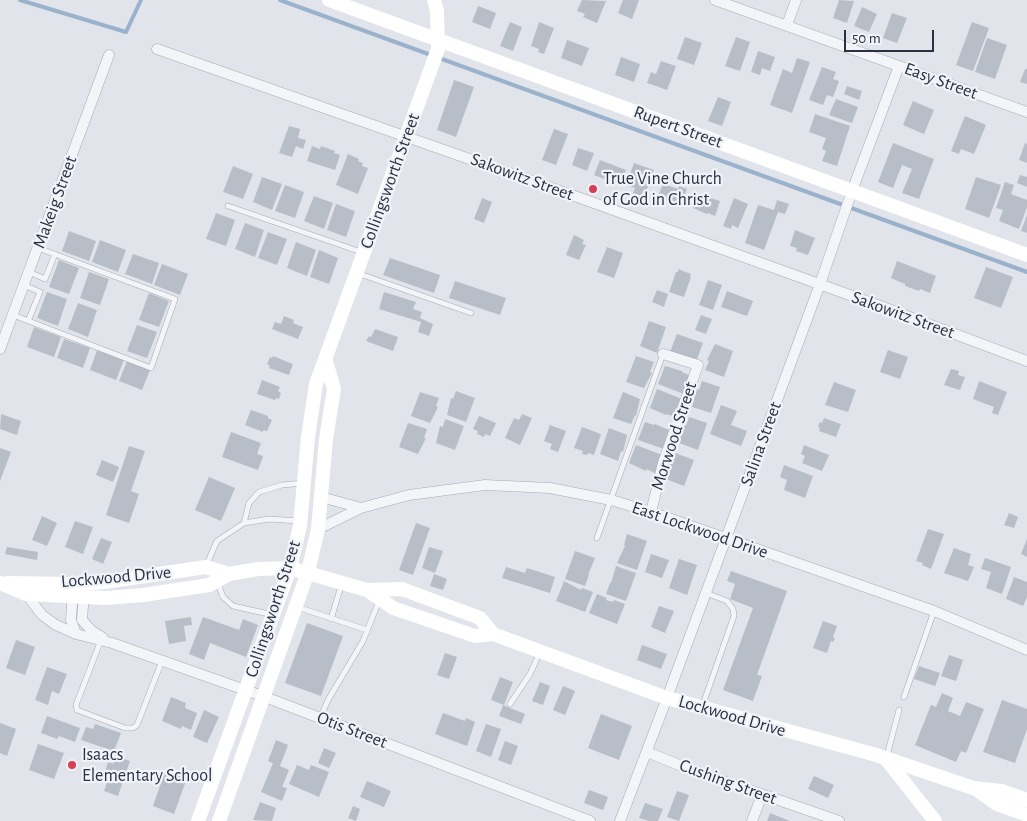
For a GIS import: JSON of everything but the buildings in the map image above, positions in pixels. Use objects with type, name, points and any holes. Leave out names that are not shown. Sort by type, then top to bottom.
[{"type":"main road","name":"Rupert Street","points":[[329,0],[439,44],[851,194],[1027,255]]},
{"type":"main road","name":"Collingsworth Street","points":[[198,821],[290,568],[301,520],[308,437],[316,384],[434,62],[439,44],[438,11],[434,0]]},
{"type":"main road","name":"Collingsworth Street","points":[[219,821],[265,697],[308,572],[318,529],[326,439],[334,389],[326,361]]},
{"type":"main road","name":"Lockwood Drive","points":[[1,583],[26,594],[79,590],[206,567],[229,574]]},
{"type":"main road","name":"Lockwood Drive","points":[[1,583],[79,590],[106,598],[143,595],[209,585],[229,574],[258,568],[290,568],[367,590],[393,608],[475,636],[493,634],[668,698],[886,759],[973,788],[1002,791],[1027,800]]},
{"type":"main road","name":"Lockwood Drive","points":[[367,590],[402,589],[480,618],[493,634]]},
{"type":"main road","points":[[886,759],[935,821]]},
{"type":"main road","name":"Lockwood Drive","points":[[973,788],[997,804],[1027,815]]},
{"type":"street","name":"Easy Street","points":[[715,0],[1027,112]]},
{"type":"street","points":[[787,25],[796,0]]},
{"type":"street","name":"Sakowitz Street","points":[[157,48],[820,284],[1027,361]]},
{"type":"street","name":"Makeig Street","points":[[0,349],[109,56]]},
{"type":"street","name":"Salina Street","points":[[620,821],[668,698],[820,284],[851,194],[900,66]]},
{"type":"street","name":"Morwood Street","points":[[651,512],[663,463],[698,365],[663,354]]},
{"type":"street","name":"East Lockwood Drive","points":[[318,529],[361,508],[409,495],[485,485],[550,488],[612,500],[651,512],[934,611],[1027,650]]},
{"type":"street","points":[[321,497],[361,508]]},
{"type":"street","points":[[76,634],[71,620],[79,590]]},
{"type":"street","name":"Otis Street","points":[[79,590],[82,620],[92,631],[112,644]]},
{"type":"street","name":"Otis Street","points":[[26,594],[42,615],[56,625],[76,634],[101,640],[246,690],[590,821]]},
{"type":"street","name":"Cushing Street","points":[[647,752],[689,769],[839,821]]},
{"type":"street","points":[[752,821],[762,795]]},
{"type":"lane","points":[[228,206],[364,253]]},
{"type":"lane","points":[[13,315],[151,368],[175,299],[38,248]]},
{"type":"lane","points":[[28,272],[45,279],[55,254]]},
{"type":"lane","points":[[357,273],[471,313]]},
{"type":"lane","points":[[24,285],[40,292],[28,321]]},
{"type":"lane","points":[[597,538],[663,354]]},
{"type":"lane","points":[[244,523],[249,503],[259,492],[282,485],[304,483]]},
{"type":"lane","points":[[206,567],[217,541],[244,523],[269,519],[301,520]]},
{"type":"lane","points":[[217,581],[223,597],[233,606],[274,615]]},
{"type":"lane","points":[[331,619],[342,582]]},
{"type":"lane","points":[[702,708],[734,616],[733,609],[727,601],[706,593]]},
{"type":"lane","points":[[320,718],[328,700],[363,641],[380,598]]},
{"type":"lane","points":[[297,607],[367,630]]},
{"type":"lane","points":[[904,697],[934,611]]},
{"type":"lane","points":[[101,640],[76,705],[77,710],[125,728],[133,728],[137,725],[162,661]]},
{"type":"lane","points":[[510,704],[530,674],[540,651]]},
{"type":"lane","points":[[886,759],[899,710]]},
{"type":"waterway","points":[[20,0],[126,32],[141,0]]},
{"type":"waterway","points":[[280,0],[1027,272]]},
{"type":"place","name":"True Vine Church of God in Christ","points":[[593,189]]},
{"type":"place","name":"Isaacs Elementary School","points":[[72,765]]}]
